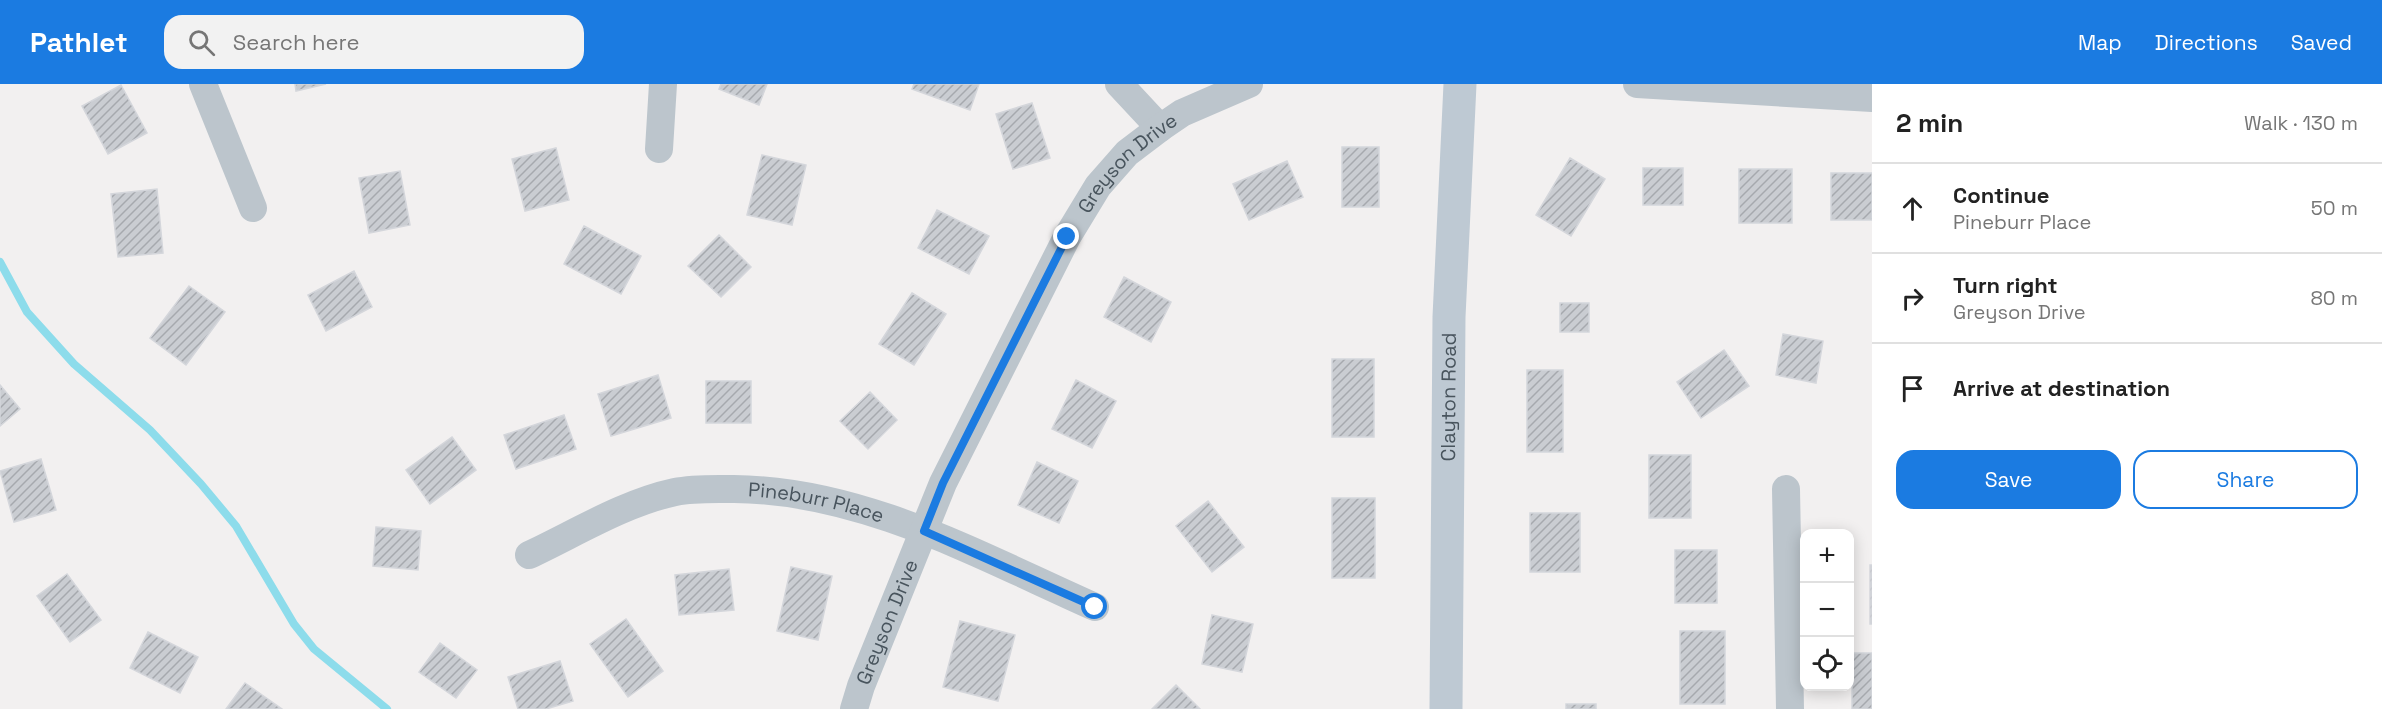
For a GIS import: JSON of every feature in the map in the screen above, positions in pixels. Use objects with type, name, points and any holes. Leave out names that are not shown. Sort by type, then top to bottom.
[{"type":"street","points":[[203,84],[254,208]]},
{"type":"street","points":[[659,149],[663,84]]},
{"type":"street","points":[[1119,84],[1160,128]]},
{"type":"street","name":"Greyson Drive","points":[[854,709],[861,686],[943,483],[1067,237],[1113,167],[1182,113],[1249,84]]},
{"type":"street","name":"Clayton Road","points":[[1446,709],[1449,317],[1460,84]]},
{"type":"street","points":[[1637,84],[1872,98]]},
{"type":"street","name":"Pineburr Place","points":[[529,555],[652,498],[678,492],[712,489],[779,492],[829,501],[892,518],[1095,607]]},
{"type":"street","points":[[1786,489],[1790,709]]},
{"type":"building","points":[[295,84],[326,84],[296,91]]},
{"type":"building","points":[[721,84],[767,84],[759,105],[719,89]]},
{"type":"building","points":[[914,84],[979,84],[970,110],[912,89]]},
{"type":"building","points":[[121,85],[147,133],[108,154],[82,106]]},
{"type":"building","points":[[1032,103],[1050,158],[1013,169],[996,114]]},
{"type":"building","points":[[1342,147],[1379,147],[1379,207],[1342,207]]},
{"type":"building","points":[[556,148],[569,200],[525,211],[512,159]]},
{"type":"building","points":[[762,155],[806,165],[792,225],[747,215]]},
{"type":"building","points":[[1570,158],[1605,179],[1571,236],[1536,215]]},
{"type":"building","points":[[1287,161],[1303,197],[1249,220],[1233,184]]},
{"type":"building","points":[[1643,168],[1683,168],[1683,205],[1643,205]]},
{"type":"building","points":[[1739,169],[1792,169],[1792,223],[1739,223]]},
{"type":"building","points":[[400,171],[410,225],[369,233],[359,178]]},
{"type":"building","points":[[1831,173],[1872,173],[1872,220],[1831,220]]},
{"type":"building","points":[[157,189],[163,253],[118,257],[111,194]]},
{"type":"building","points":[[937,210],[989,236],[969,274],[918,248]]},
{"type":"building","points":[[584,226],[641,256],[621,294],[564,264]]},
{"type":"building","points":[[719,235],[751,267],[721,297],[688,266]]},
{"type":"building","points":[[354,271],[372,307],[326,331],[308,295]]},
{"type":"building","points":[[1124,277],[1171,302],[1151,342],[1104,317]]},
{"type":"building","points":[[189,286],[225,312],[186,365],[150,338]]},
{"type":"building","points":[[912,293],[946,314],[914,365],[879,344]]},
{"type":"building","points":[[1560,303],[1589,303],[1589,332],[1560,332]]},
{"type":"building","points":[[1783,334],[1823,341],[1816,383],[1776,375]]},
{"type":"building","points":[[1724,350],[1749,386],[1701,418],[1677,382]]},
{"type":"building","points":[[1332,359],[1374,359],[1374,437],[1332,437]]},
{"type":"building","points":[[1527,370],[1563,370],[1563,452],[1527,452]]},
{"type":"building","points":[[658,375],[671,418],[611,436],[598,394]]},
{"type":"building","points":[[1076,380],[1116,401],[1092,448],[1052,429]]},
{"type":"building","points":[[706,381],[751,381],[751,423],[706,423]]},
{"type":"building","points":[[0,385],[20,409],[0,426]]},
{"type":"building","points":[[870,392],[897,420],[868,449],[840,421]]},
{"type":"building","points":[[564,415],[576,449],[516,469],[504,435]]},
{"type":"building","points":[[452,437],[476,470],[430,504],[406,470]]},
{"type":"building","points":[[1649,455],[1691,455],[1691,518],[1649,518]]},
{"type":"building","points":[[41,459],[56,510],[14,522],[0,471]]},
{"type":"building","points":[[1037,462],[1078,481],[1059,523],[1018,505]]},
{"type":"building","points":[[1332,498],[1375,498],[1375,578],[1332,578]]},
{"type":"building","points":[[1208,501],[1244,547],[1212,572],[1176,526]]},
{"type":"building","points":[[1530,513],[1580,513],[1580,572],[1530,572]]},
{"type":"building","points":[[376,527],[421,531],[418,570],[373,566]]},
{"type":"building","points":[[1675,550],[1717,550],[1717,603],[1675,603]]},
{"type":"building","points":[[1870,565],[1872,565],[1872,624],[1870,624]]},
{"type":"building","points":[[791,567],[832,576],[818,640],[777,631]]},
{"type":"building","points":[[729,569],[734,610],[679,615],[675,575]]},
{"type":"building","points":[[67,574],[101,620],[70,642],[37,596]]},
{"type":"building","points":[[1212,615],[1253,624],[1242,672],[1202,664]]},
{"type":"building","points":[[626,619],[663,671],[628,697],[590,644]]},
{"type":"building","points":[[960,621],[1015,635],[998,701],[943,687]]},
{"type":"building","points":[[1680,631],[1725,631],[1725,704],[1680,704]]},
{"type":"building","points":[[148,632],[198,657],[180,693],[130,668]]},
{"type":"building","points":[[440,643],[477,670],[456,698],[419,672]]},
{"type":"building","points":[[1854,653],[1872,653],[1872,709],[1852,709]]},
{"type":"building","points":[[560,661],[573,701],[546,709],[518,709],[508,677]]},
{"type":"building","points":[[245,683],[282,709],[226,709]]},
{"type":"building","points":[[1176,685],[1200,709],[1152,709]]},
{"type":"building","points":[[1566,704],[1596,704],[1596,709],[1566,709]]},
{"type":"waterway","points":[[0,262],[27,312],[74,364],[150,430],[201,484],[236,526],[294,624],[314,649],[387,709]]},
{"type":"route","points":[[1067,237],[943,483],[924,531],[1095,607]]}]
